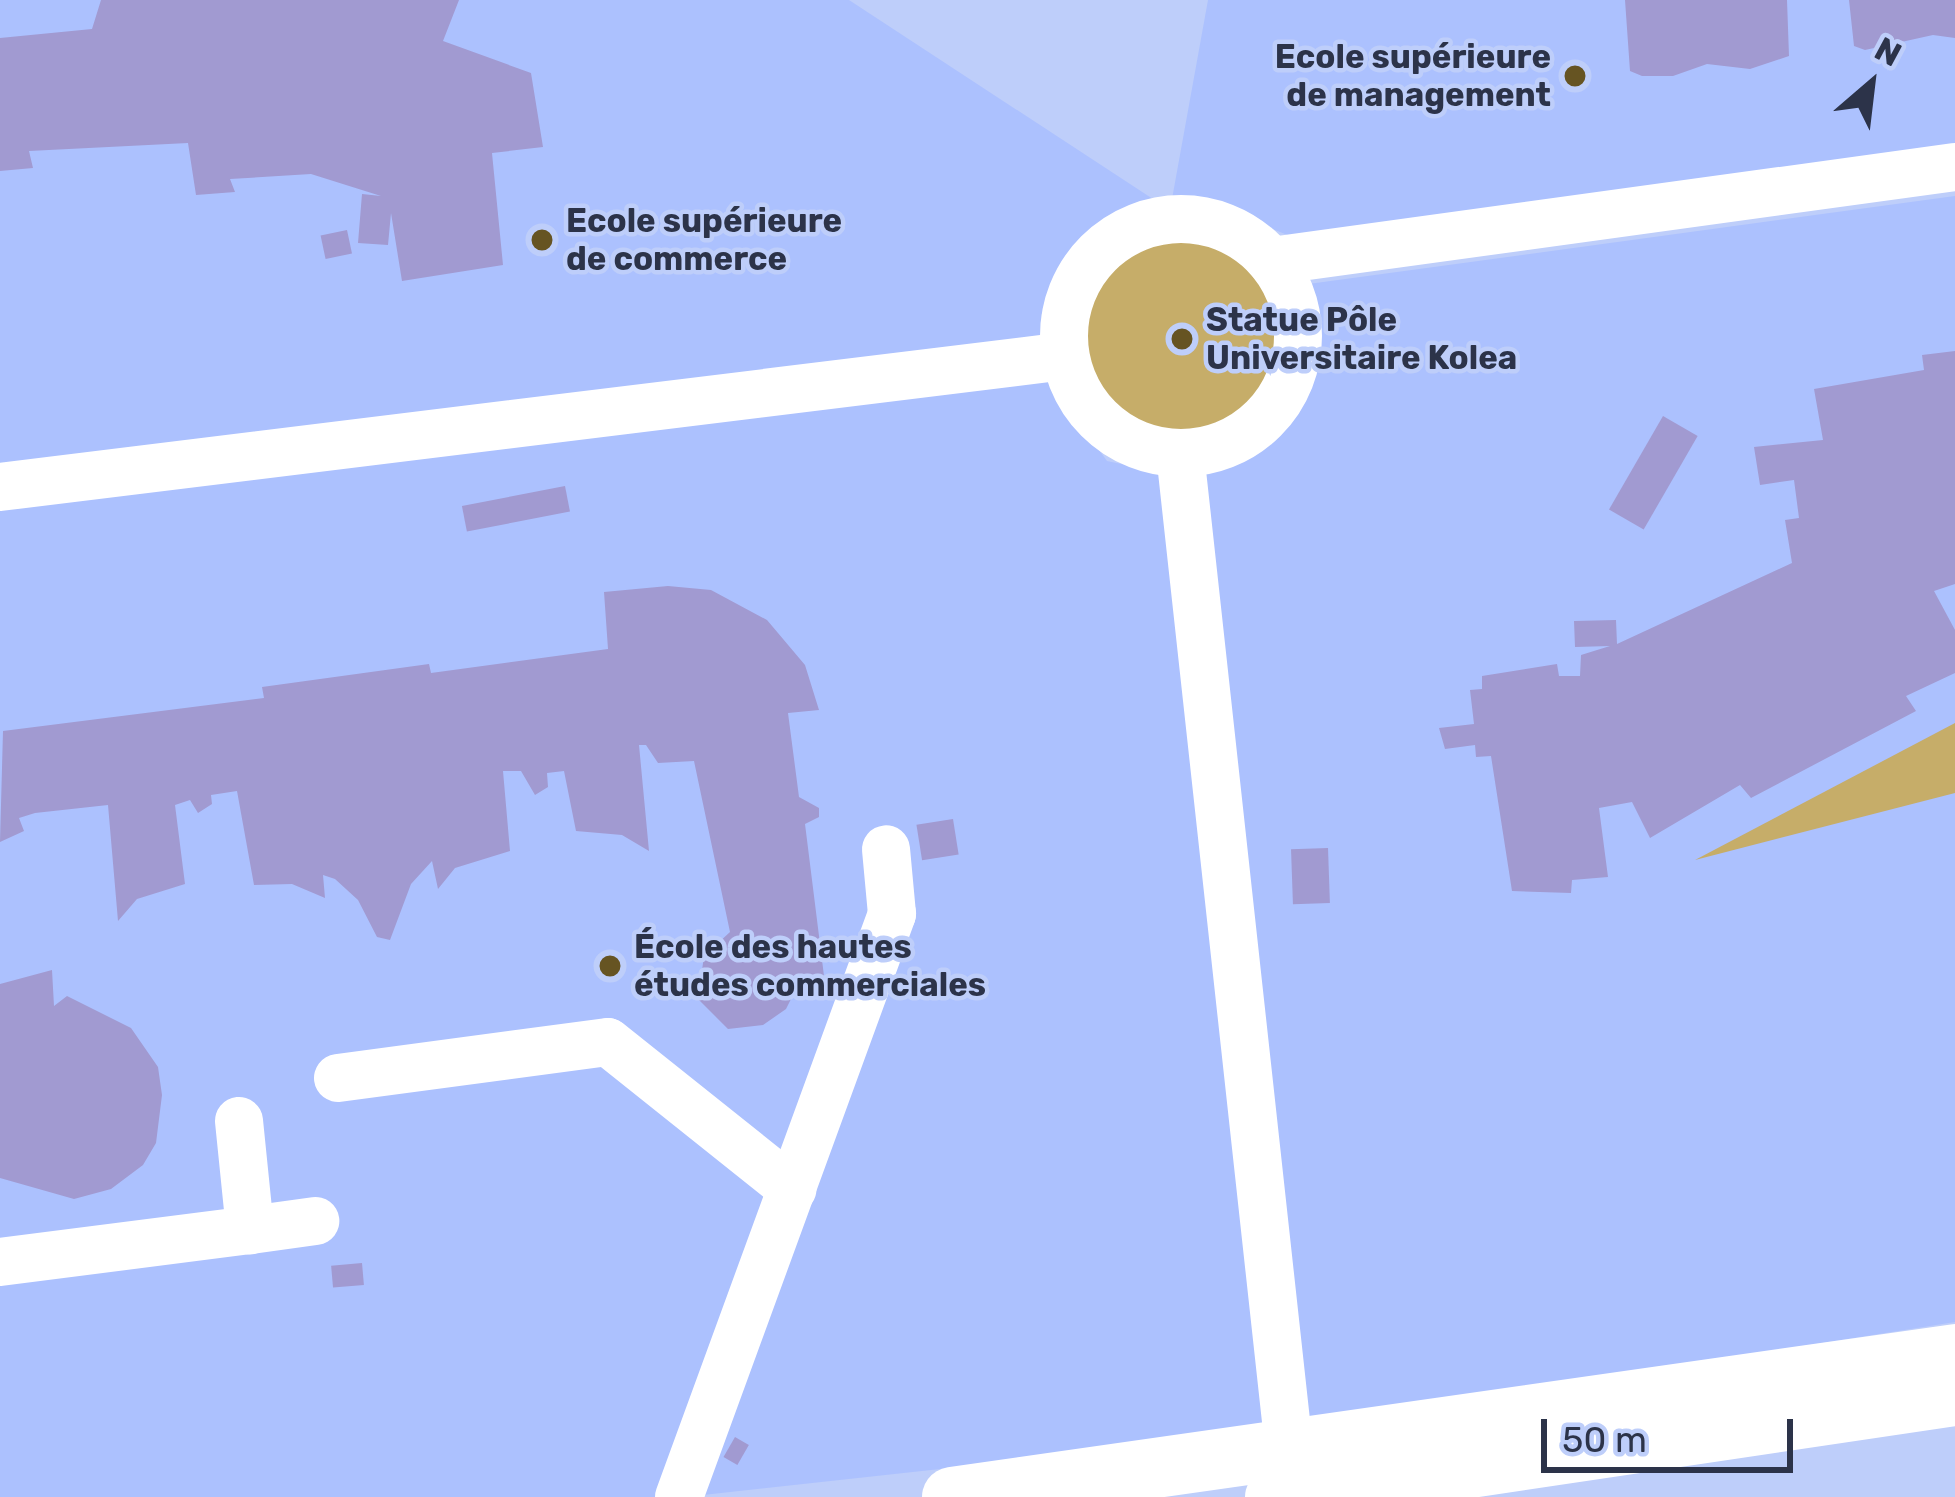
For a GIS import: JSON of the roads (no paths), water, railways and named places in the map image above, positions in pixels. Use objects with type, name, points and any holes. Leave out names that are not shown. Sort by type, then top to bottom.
[{"type":"main road","points":[[1282,1473],[1955,1354]]},
{"type":"main road","points":[[952,1497],[1282,1473],[1955,1396]]},
{"type":"street","points":[[1271,261],[1955,167]]},
{"type":"street","points":[[1148,223],[1215,224],[1271,261],[1298,321],[1287,386],[1244,435],[1180,453],[1118,435],[1093,414],[1065,356],[1064,322],[1091,260],[1148,223]]},
{"type":"street","points":[[0,488],[1065,356]]},
{"type":"street","points":[[1180,453],[1282,1473]]},
{"type":"street","points":[[679,1497],[892,914],[886,849]]},
{"type":"street","points":[[338,1078],[608,1042],[792,1189]]},
{"type":"street","points":[[239,1121],[250,1230]]},
{"type":"street","points":[[0,1262],[315,1221]]},
{"type":"place","name":"Ecole supérieure de management","points":[[1575,76]]},
{"type":"place","name":"Ecole supérieure de commerce","points":[[542,240]]},
{"type":"place","name":"Statue Pôle Universitaire Kolea","points":[[1182,339]]},
{"type":"place","name":"École des hautes études commerciales","points":[[610,966]]}]
